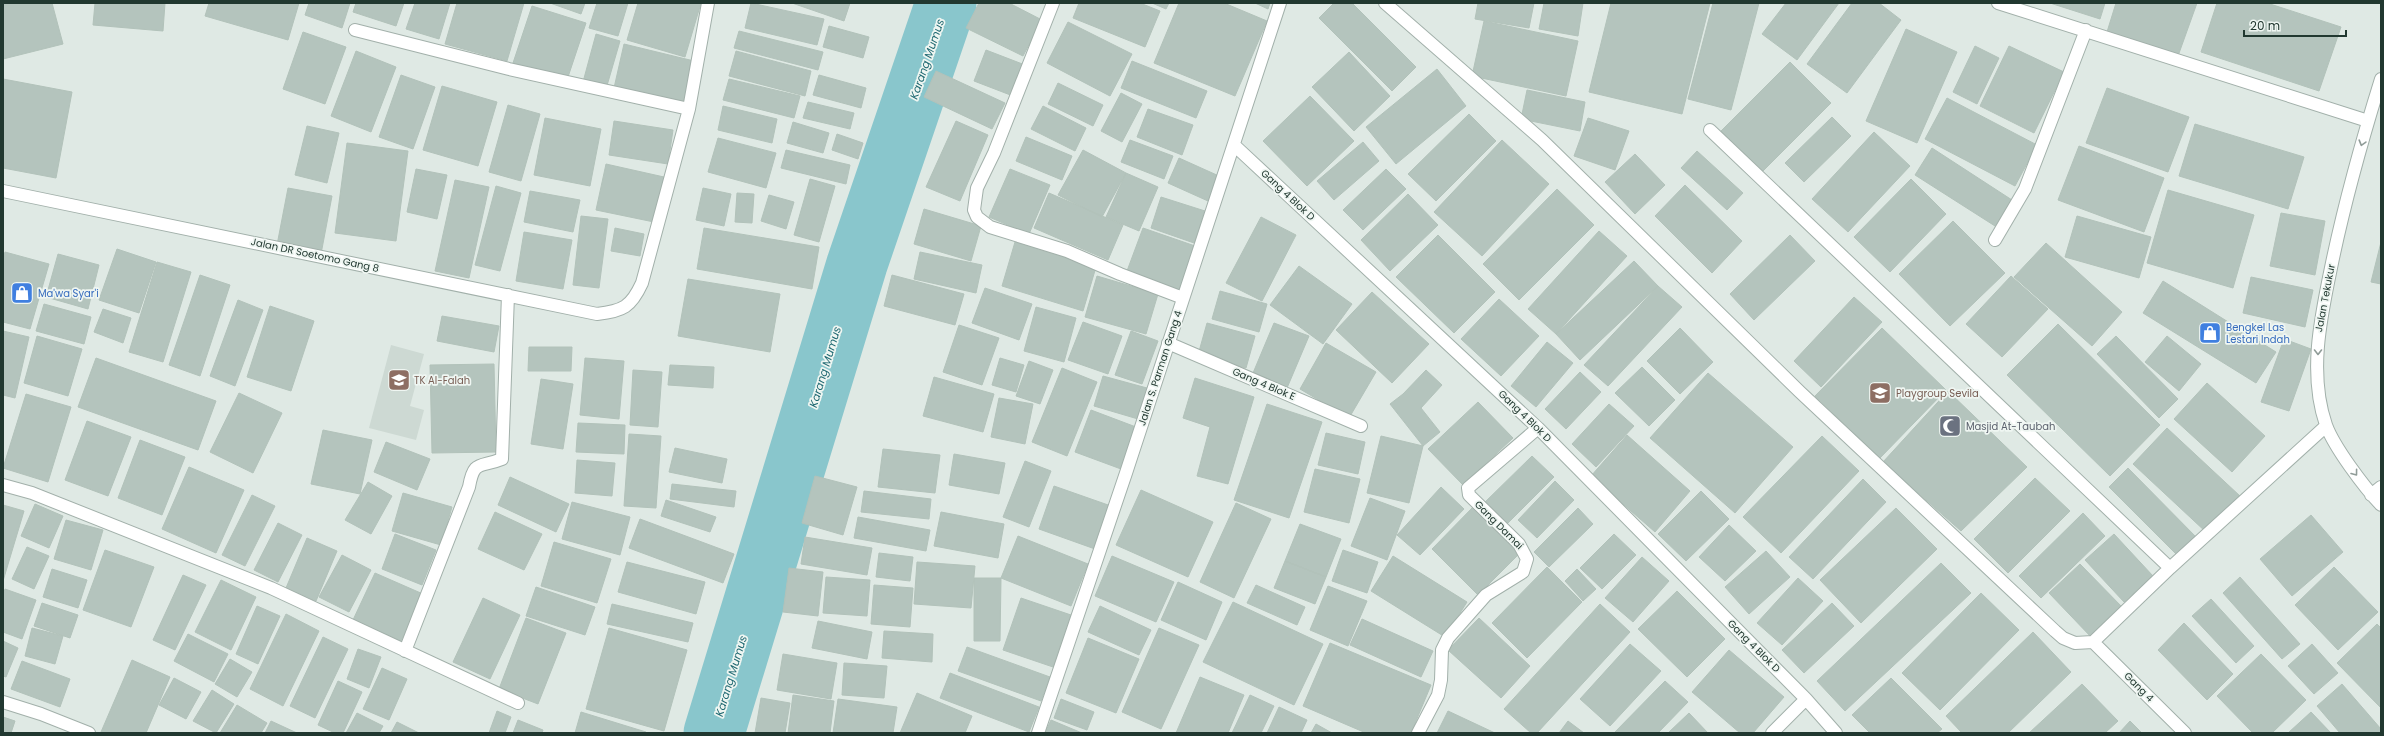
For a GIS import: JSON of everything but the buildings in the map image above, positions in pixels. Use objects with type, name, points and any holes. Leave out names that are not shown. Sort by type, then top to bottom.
[{"type":"street","points":[[355,30],[509,69],[689,109],[708,3]]},
{"type":"street","points":[[1053,3],[994,152],[977,188],[974,210],[977,217],[990,227],[1067,251],[1120,274],[1183,298]]},
{"type":"street","name":"Jalan S. Parman Gang 4","points":[[1038,733],[1280,3]]},
{"type":"street","points":[[1385,3],[1542,140],[1800,392],[2063,638],[2075,643],[2093,642],[2170,568],[2326,426]]},
{"type":"street","points":[[1998,3],[2368,121]]},
{"type":"street","points":[[1994,240],[2025,189],[2086,30]]},
{"type":"street","name":"Jalan Tekukur","points":[[2381,79],[2348,192],[2318,334],[2320,396],[2326,426],[2350,466],[2376,491],[2381,504]]},
{"type":"street","name":"Jalan DR Soetomo Gang 8","points":[[3,191],[597,314],[613,312],[626,307],[635,296],[642,283],[689,109]]},
{"type":"street","points":[[1710,130],[2170,568]]},
{"type":"street","name":"Gang 4 Blok D","points":[[1234,145],[1538,428],[1806,699],[1836,733]]},
{"type":"street","points":[[405,651],[469,487],[472,471],[479,465],[492,463],[502,459],[508,295]]},
{"type":"street","name":"Gang 4 Blok E","points":[[1168,343],[1361,426]]},
{"type":"street","name":"Gang Damai","points":[[1418,733],[1438,695],[1441,680],[1441,656],[1444,645],[1486,595],[1523,572],[1527,559],[1519,544],[1469,495],[1468,488],[1538,428]]},
{"type":"street","points":[[3,485],[32,493],[271,588],[518,703]]},
{"type":"street","name":"Gang 4","points":[[2093,642],[2185,733]]},
{"type":"street","points":[[1772,733],[1806,699]]},
{"type":"street","points":[[3,702],[41,714],[89,733]]},
{"type":"shaded area","name":"TK Al-Falah","points":[[391,345],[424,354],[410,406],[424,410],[416,440],[369,428]]},
{"type":"waterway","name":"Karang Mumus","points":[[714,733],[857,264],[946,3]]},
{"type":"place","name":"Ma'wa Syar'i","points":[[22,293]]},
{"type":"place","name":"Bengkel Las Lestari Indah","points":[[2210,333]]},
{"type":"place","name":"TK Al-Falah","points":[[399,380]]},
{"type":"place","name":"Playgroup Sevila","points":[[1880,393]]},
{"type":"place","name":"Masjid At-Taubah","points":[[1950,426]]}]
